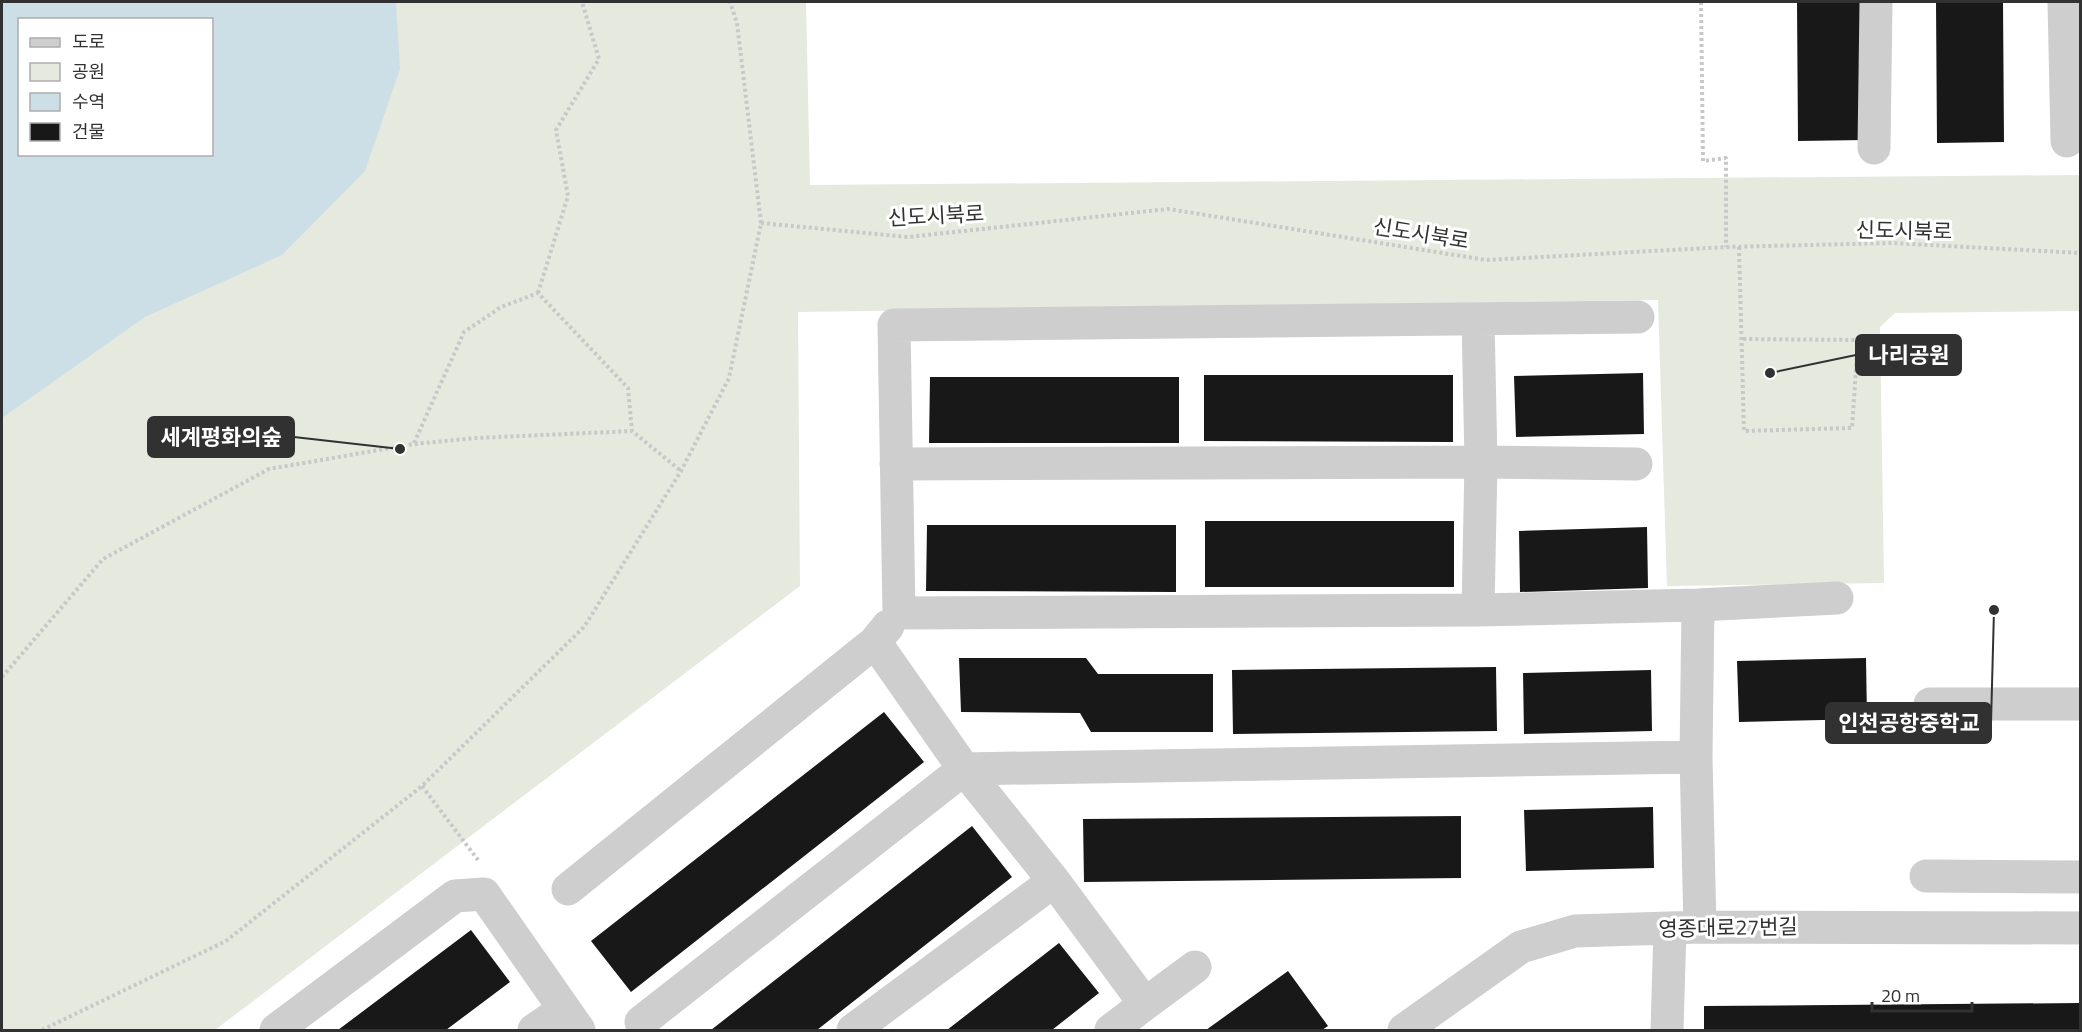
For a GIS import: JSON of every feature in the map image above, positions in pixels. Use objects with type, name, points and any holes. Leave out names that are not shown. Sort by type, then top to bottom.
[{"type":"street","points":[[1874,148],[1876,2]]},
{"type":"street","points":[[2064,2],[2067,141]]},
{"type":"street","points":[[568,889],[875,642],[899,613],[894,325],[1638,317]]},
{"type":"street","points":[[1478,319],[1481,462],[1478,610]]},
{"type":"street","points":[[896,464],[1481,462],[1636,464]]},
{"type":"street","points":[[899,613],[1478,610],[1698,605],[1838,598]]},
{"type":"street","points":[[1667,1030],[1685,928],[1696,757],[1698,605]]},
{"type":"street","points":[[875,642],[964,769],[1054,881],[1145,1005]]},
{"type":"street","points":[[1930,704],[2080,704]]},
{"type":"street","points":[[641,1022],[964,769],[1696,757]]},
{"type":"street","points":[[1926,876],[2080,877]]},
{"type":"street","points":[[853,1030],[1054,881]]},
{"type":"street","points":[[276,1030],[455,896],[484,894],[571,1020],[534,1030]]},
{"type":"street","name":"영종대로27번길","points":[[1404,1030],[1521,947],[1575,931],[1685,928],[2080,928]]},
{"type":"street","points":[[1111,1030],[1195,967]]},
{"type":"path","points":[[538,293],[567,196],[556,130],[599,59],[582,2]]},
{"type":"path","points":[[42,1030],[225,941],[422,786],[584,627],[681,471],[729,378],[761,223],[737,23],[730,2]]},
{"type":"path","points":[[1701,2],[1703,161],[1726,158],[1726,247]]},
{"type":"path","name":"신도시북로","points":[[761,223],[908,237],[1168,209],[1486,260],[1726,247],[1892,243],[2080,253]]},
{"type":"path","points":[[1739,247],[1744,431],[1852,428],[1858,340],[1742,339]]},
{"type":"path","points":[[538,293],[628,388],[632,431]]},
{"type":"path","points":[[414,444],[464,332],[501,307],[538,293]]},
{"type":"path","points":[[2,677],[103,559],[269,469],[414,444],[476,438],[632,431],[681,471]]},
{"type":"green space","points":[[2,2],[806,2],[810,185],[2080,175],[2080,311],[1895,313],[1880,327],[1884,583],[1667,586],[1658,300],[798,312],[800,586],[215,1030],[2,1030]]},
{"type":"water","points":[[2,2],[396,2],[400,69],[365,171],[282,255],[145,317],[2,418]]},
{"type":"building","points":[[1797,2],[1864,2],[1865,140],[1798,141]]},
{"type":"building","points":[[1936,2],[2003,2],[2004,142],[1937,143]]},
{"type":"building","points":[[1643,373],[1644,434],[1516,437],[1514,376]]},
{"type":"building","points":[[1204,375],[1453,375],[1453,442],[1204,441]]},
{"type":"building","points":[[930,377],[1179,377],[1179,443],[929,443]]},
{"type":"building","points":[[1205,521],[1454,521],[1454,587],[1205,587]]},
{"type":"building","points":[[927,525],[1176,525],[1176,592],[926,591]]},
{"type":"building","points":[[1647,527],[1648,588],[1520,592],[1519,531]]},
{"type":"building","points":[[959,658],[1086,658],[1098,674],[1213,674],[1213,732],[1091,732],[1080,713],[961,712]]},
{"type":"building","points":[[1866,658],[1867,719],[1739,722],[1737,661]]},
{"type":"building","points":[[1496,667],[1497,731],[1233,734],[1232,670]]},
{"type":"building","points":[[1651,670],[1652,731],[1524,734],[1523,673]]},
{"type":"building","points":[[884,712],[924,762],[631,992],[591,941]]},
{"type":"building","points":[[1653,807],[1654,868],[1526,871],[1524,810]]},
{"type":"building","points":[[1461,816],[1461,878],[1084,882],[1083,819]]},
{"type":"building","points":[[972,826],[1012,877],[817,1030],[711,1030]]},
{"type":"building","points":[[471,930],[510,982],[446,1030],[338,1030]]},
{"type":"building","points":[[1059,943],[1099,993],[1052,1030],[947,1030]]},
{"type":"building","points":[[1288,971],[1328,1026],[1322,1030],[1206,1030]]},
{"type":"building","points":[[2080,1003],[2080,1030],[1704,1030],[1704,1006]]},
{"type":"place","name":"나리공원","points":[[1770,373]]},
{"type":"place","name":"세계평화의숲","points":[[400,449]]},
{"type":"place","name":"인천공항중학교","points":[[1994,610]]}]
